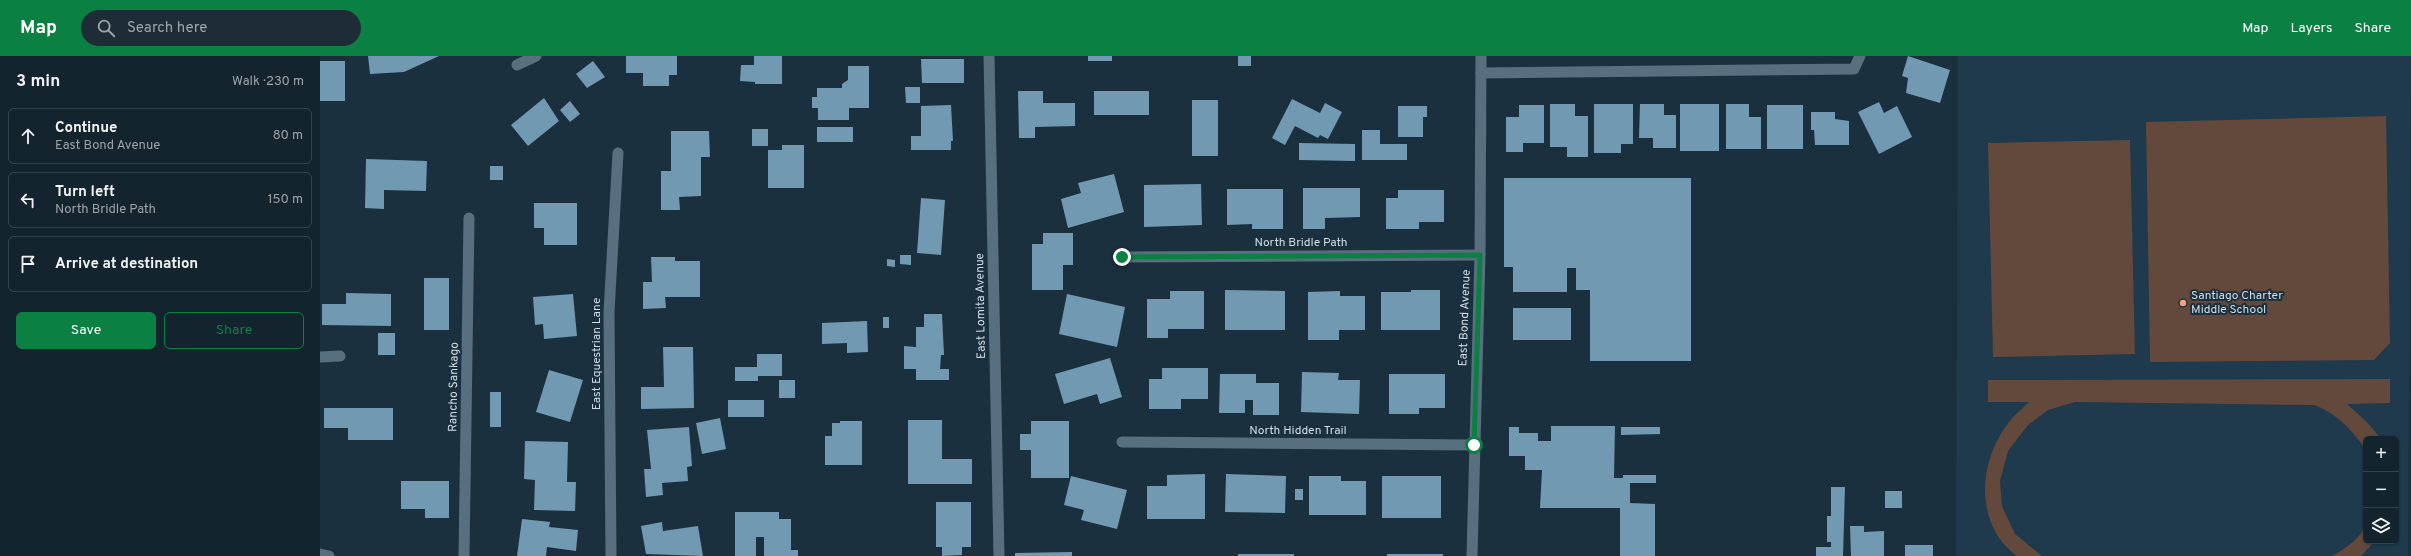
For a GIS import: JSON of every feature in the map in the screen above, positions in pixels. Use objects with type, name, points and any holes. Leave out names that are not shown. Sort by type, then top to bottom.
[{"type":"street","points":[[517,65],[536,56]]},
{"type":"street","name":"East Lomita Avenue","points":[[989,56],[999,556]]},
{"type":"street","name":"East Bond Avenue","points":[[1472,556],[1480,255],[1481,56]]},
{"type":"street","points":[[1481,73],[1854,69],[1860,56]]},
{"type":"street","name":"East Equestrian Lane","points":[[611,556],[609,312],[618,153]]},
{"type":"street","name":"Rancho Sankago","points":[[464,556],[469,218]]},
{"type":"street","name":"North Bridle Path","points":[[1122,257],[1480,255]]},
{"type":"street","points":[[320,357],[340,356]]},
{"type":"street","name":"North Hidden Trail","points":[[1122,442],[1474,445]]},
{"type":"street","points":[[320,554],[329,556]]},
{"type":"shaded area","name":"Santiago Charter Middle School","points":[[1958,56],[2411,56],[2408,556],[1956,556]]},
{"type":"shaded area","points":[[2386,116],[2390,343],[2374,360],[2150,362],[2146,122]]},
{"type":"shaded area","points":[[2130,140],[2135,354],[1993,357],[1988,143]]},
{"type":"shaded area","points":[[2390,379],[2390,403],[2347,404],[2368,423],[2379,436],[2363,436],[2363,445],[2337,417],[2314,405],[2075,402],[2048,410],[2028,425],[2008,451],[2000,481],[2002,506],[2015,534],[2042,556],[2016,556],[1999,538],[1991,523],[1985,491],[1986,475],[1995,444],[2003,430],[2013,417],[2029,402],[1988,402],[1988,380]]},
{"type":"shaded area","points":[[2363,530],[2363,544],[2372,544],[2361,556],[2332,556],[2347,546]]},
{"type":"building","points":[[368,56],[439,56],[404,72],[370,74]]},
{"type":"building","points":[[626,56],[677,56],[677,75],[669,75],[669,86],[643,86],[643,73],[626,73]]},
{"type":"building","points":[[754,56],[782,56],[782,84],[755,84],[755,82],[740,81],[741,65],[754,65]]},
{"type":"building","points":[[1088,56],[1112,56],[1112,61],[1088,61]]},
{"type":"building","points":[[1238,56],[1251,56],[1251,66],[1238,66]]},
{"type":"building","points":[[1908,56],[1950,70],[1940,103],[1906,93],[1908,78],[1902,76]]},
{"type":"building","points":[[921,59],[964,59],[964,83],[922,83]]},
{"type":"building","points":[[320,61],[345,61],[345,101],[320,101]]},
{"type":"building","points":[[593,61],[605,77],[587,88],[576,74]]},
{"type":"building","points":[[848,66],[869,66],[869,108],[849,108],[849,120],[818,120],[818,108],[812,108],[812,97],[817,97],[817,88],[842,88],[842,84],[848,80]]},
{"type":"building","points":[[905,87],[920,87],[920,103],[906,103]]},
{"type":"building","points":[[1018,91],[1043,91],[1043,103],[1075,103],[1075,126],[1035,127],[1035,138],[1019,138]]},
{"type":"building","points":[[1094,91],[1149,91],[1149,115],[1094,115]]},
{"type":"building","points":[[544,98],[559,121],[528,146],[511,125]]},
{"type":"building","points":[[1292,99],[1320,113],[1325,103],[1342,112],[1328,139],[1320,135],[1318,138],[1295,126],[1285,145],[1272,138]]},
{"type":"building","points":[[1192,100],[1218,100],[1218,156],[1192,156]]},
{"type":"building","points":[[570,101],[580,114],[570,122],[560,110]]},
{"type":"building","points":[[1879,102],[1884,113],[1897,106],[1912,137],[1879,154],[1858,112]]},
{"type":"building","points":[[1550,104],[1575,104],[1575,116],[1588,116],[1588,157],[1567,157],[1567,147],[1550,147]]},
{"type":"building","points":[[1594,104],[1633,104],[1633,144],[1621,144],[1621,153],[1594,153]]},
{"type":"building","points":[[1640,104],[1664,104],[1664,115],[1676,115],[1676,148],[1653,148],[1653,138],[1639,138]]},
{"type":"building","points":[[1680,104],[1719,104],[1719,151],[1680,151]]},
{"type":"building","points":[[1726,104],[1749,104],[1749,117],[1761,117],[1761,149],[1726,149]]},
{"type":"building","points":[[951,105],[953,141],[951,141],[951,150],[911,150],[911,136],[921,136],[921,106]]},
{"type":"building","points":[[1519,105],[1544,105],[1544,143],[1523,143],[1523,152],[1506,152],[1506,117],[1519,117]]},
{"type":"building","points":[[1767,105],[1803,105],[1803,149],[1767,149]]},
{"type":"building","points":[[1398,106],[1427,106],[1427,117],[1423,117],[1423,137],[1398,137]]},
{"type":"building","points":[[1811,112],[1835,112],[1835,119],[1849,121],[1849,145],[1815,145],[1814,130],[1811,130]]},
{"type":"building","points":[[817,127],[853,127],[853,142],[817,142]]},
{"type":"building","points":[[752,129],[768,129],[768,146],[752,146]]},
{"type":"building","points":[[1362,130],[1380,130],[1380,144],[1407,144],[1407,160],[1362,160]]},
{"type":"building","points":[[671,131],[709,131],[710,157],[701,157],[701,196],[679,197],[680,210],[661,210],[661,171],[671,171]]},
{"type":"building","points":[[1299,143],[1355,144],[1355,161],[1299,160]]},
{"type":"building","points":[[782,145],[804,145],[804,188],[768,188],[768,150],[782,150]]},
{"type":"building","points":[[366,159],[427,161],[426,191],[384,190],[384,209],[365,208]]},
{"type":"building","points":[[490,166],[503,166],[503,180],[490,180]]},
{"type":"building","points":[[1114,174],[1124,212],[1068,228],[1061,199],[1081,193],[1078,183]]},
{"type":"building","points":[[1504,178],[1691,178],[1691,361],[1590,361],[1590,290],[1576,290],[1576,268],[1567,268],[1567,292],[1513,292],[1513,267],[1504,267]]},
{"type":"building","points":[[1201,184],[1202,225],[1144,227],[1144,185]]},
{"type":"building","points":[[1303,188],[1360,188],[1360,217],[1325,218],[1325,229],[1303,229]]},
{"type":"building","points":[[1227,189],[1283,189],[1283,229],[1252,229],[1252,224],[1227,225]]},
{"type":"building","points":[[1398,190],[1444,190],[1444,222],[1419,222],[1419,229],[1386,229],[1386,198],[1398,198]]},
{"type":"building","points":[[921,198],[945,200],[941,255],[917,253]]},
{"type":"building","points":[[534,203],[577,203],[577,245],[544,245],[544,228],[534,228]]},
{"type":"building","points":[[1043,233],[1073,233],[1073,265],[1063,265],[1063,290],[1032,290],[1032,244],[1043,244]]},
{"type":"building","points":[[900,255],[911,255],[911,265],[900,264]]},
{"type":"building","points":[[651,257],[675,257],[675,261],[700,261],[700,297],[665,297],[666,308],[643,309],[643,282],[652,282]]},
{"type":"building","points":[[887,259],[895,260],[895,267],[887,266]]},
{"type":"building","points":[[424,278],[449,278],[449,330],[424,330]]},
{"type":"building","points":[[1225,290],[1285,291],[1285,330],[1225,330]]},
{"type":"building","points":[[1411,290],[1440,290],[1440,330],[1381,330],[1381,292],[1411,292]]},
{"type":"building","points":[[1170,291],[1204,291],[1204,329],[1168,329],[1168,338],[1147,338],[1147,299],[1170,299]]},
{"type":"building","points":[[1340,291],[1340,296],[1365,296],[1365,330],[1339,330],[1339,340],[1308,340],[1308,292]]},
{"type":"building","points":[[346,293],[391,294],[391,326],[322,325],[322,304],[346,304]]},
{"type":"building","points":[[573,294],[577,336],[544,339],[543,324],[535,325],[533,297]]},
{"type":"building","points":[[1067,294],[1125,307],[1117,347],[1059,334]]},
{"type":"building","points":[[1513,308],[1571,308],[1571,340],[1513,340]]},
{"type":"building","points":[[924,314],[942,314],[944,355],[941,355],[940,369],[949,369],[949,380],[916,380],[916,369],[904,369],[904,346],[916,347],[916,327],[924,327]]},
{"type":"building","points":[[883,317],[889,317],[889,328],[883,328]]},
{"type":"building","points":[[867,321],[868,352],[847,353],[847,343],[822,344],[822,323]]},
{"type":"building","points":[[378,333],[395,333],[395,355],[378,355]]},
{"type":"building","points":[[663,347],[693,347],[694,408],[641,409],[641,387],[664,387]]},
{"type":"building","points":[[757,354],[782,354],[782,376],[758,376],[758,381],[735,381],[735,367],[757,367]]},
{"type":"building","points":[[1110,358],[1122,397],[1100,404],[1097,394],[1064,404],[1055,374]]},
{"type":"building","points":[[1162,368],[1208,368],[1208,399],[1181,399],[1181,409],[1149,409],[1149,379],[1162,379]]},
{"type":"building","points":[[549,370],[583,380],[570,422],[536,412]]},
{"type":"building","points":[[1302,372],[1339,373],[1338,380],[1360,380],[1359,414],[1301,412]]},
{"type":"building","points":[[1220,374],[1256,374],[1256,383],[1279,383],[1279,415],[1253,415],[1253,400],[1245,400],[1245,413],[1219,413]]},
{"type":"building","points":[[1389,374],[1445,374],[1445,408],[1419,408],[1419,414],[1389,414]]},
{"type":"building","points":[[779,380],[795,380],[795,398],[779,398]]},
{"type":"building","points":[[490,392],[501,392],[501,427],[490,427]]},
{"type":"building","points":[[728,400],[764,400],[764,417],[728,417]]},
{"type":"building","points":[[324,408],[393,408],[393,440],[348,440],[348,428],[324,428]]},
{"type":"building","points":[[720,418],[726,449],[702,454],[696,423]]},
{"type":"building","points":[[908,420],[942,420],[942,459],[972,459],[972,484],[908,484]]},
{"type":"building","points":[[840,421],[862,421],[862,465],[825,465],[825,436],[832,436],[832,423],[840,423]]},
{"type":"building","points":[[1031,421],[1069,421],[1069,478],[1031,478],[1031,450],[1020,450],[1020,434],[1031,434]]},
{"type":"building","points":[[1551,426],[1615,426],[1614,478],[1623,478],[1623,475],[1656,475],[1656,483],[1630,483],[1630,503],[1655,504],[1655,556],[1620,556],[1620,508],[1540,508],[1542,470],[1525,470],[1525,456],[1509,456],[1509,427],[1519,427],[1519,433],[1538,433],[1538,441],[1551,441]]},
{"type":"building","points":[[689,427],[692,466],[687,467],[688,481],[662,483],[663,495],[646,497],[644,469],[651,469],[647,430]]},
{"type":"building","points":[[1621,427],[1660,427],[1660,434],[1621,435]]},
{"type":"building","points":[[525,441],[568,442],[567,482],[576,482],[575,511],[534,510],[535,480],[524,479]]},
{"type":"building","points":[[1205,474],[1205,519],[1147,519],[1147,486],[1167,486],[1167,475]]},
{"type":"building","points":[[1226,474],[1286,476],[1285,513],[1225,512]]},
{"type":"building","points":[[1071,476],[1127,490],[1117,529],[1081,520],[1084,510],[1064,505]]},
{"type":"building","points":[[1309,476],[1341,476],[1341,481],[1366,481],[1366,515],[1309,515]]},
{"type":"building","points":[[1382,476],[1441,476],[1441,518],[1382,518]]},
{"type":"building","points":[[401,481],[449,481],[449,518],[425,518],[425,509],[401,509]]},
{"type":"building","points":[[1831,487],[1845,487],[1843,556],[1816,556],[1816,547],[1831,547],[1831,542],[1827,542],[1827,516],[1831,516]]},
{"type":"building","points":[[1295,489],[1303,489],[1303,500],[1295,500]]},
{"type":"building","points":[[1885,491],[1902,491],[1902,508],[1885,508]]},
{"type":"building","points":[[936,502],[971,502],[971,547],[962,547],[962,555],[942,556],[942,547],[936,547]]},
{"type":"building","points":[[735,512],[779,512],[779,519],[791,519],[791,550],[798,550],[798,556],[764,556],[764,537],[756,537],[756,556],[735,556]]},
{"type":"building","points":[[522,519],[550,522],[549,527],[578,530],[576,551],[547,547],[546,556],[517,556]]},
{"type":"building","points":[[662,522],[663,531],[698,526],[703,556],[646,554],[641,526]]},
{"type":"building","points":[[1850,526],[1864,526],[1864,532],[1884,531],[1884,556],[1851,556]]},
{"type":"building","points":[[1905,545],[1933,545],[1933,556],[1905,556]]},
{"type":"building","points":[[1072,552],[1072,556],[1015,556],[1015,553]]},
{"type":"building","points":[[1238,554],[1294,554],[1294,556],[1238,556]]},
{"type":"building","points":[[1387,554],[1443,554],[1443,556],[1387,556]]},
{"type":"place","name":"Santiago Charter Middle School","points":[[2183,303]]},
{"type":"route","points":[[1122,257],[1480,255],[1474,445]]}]
